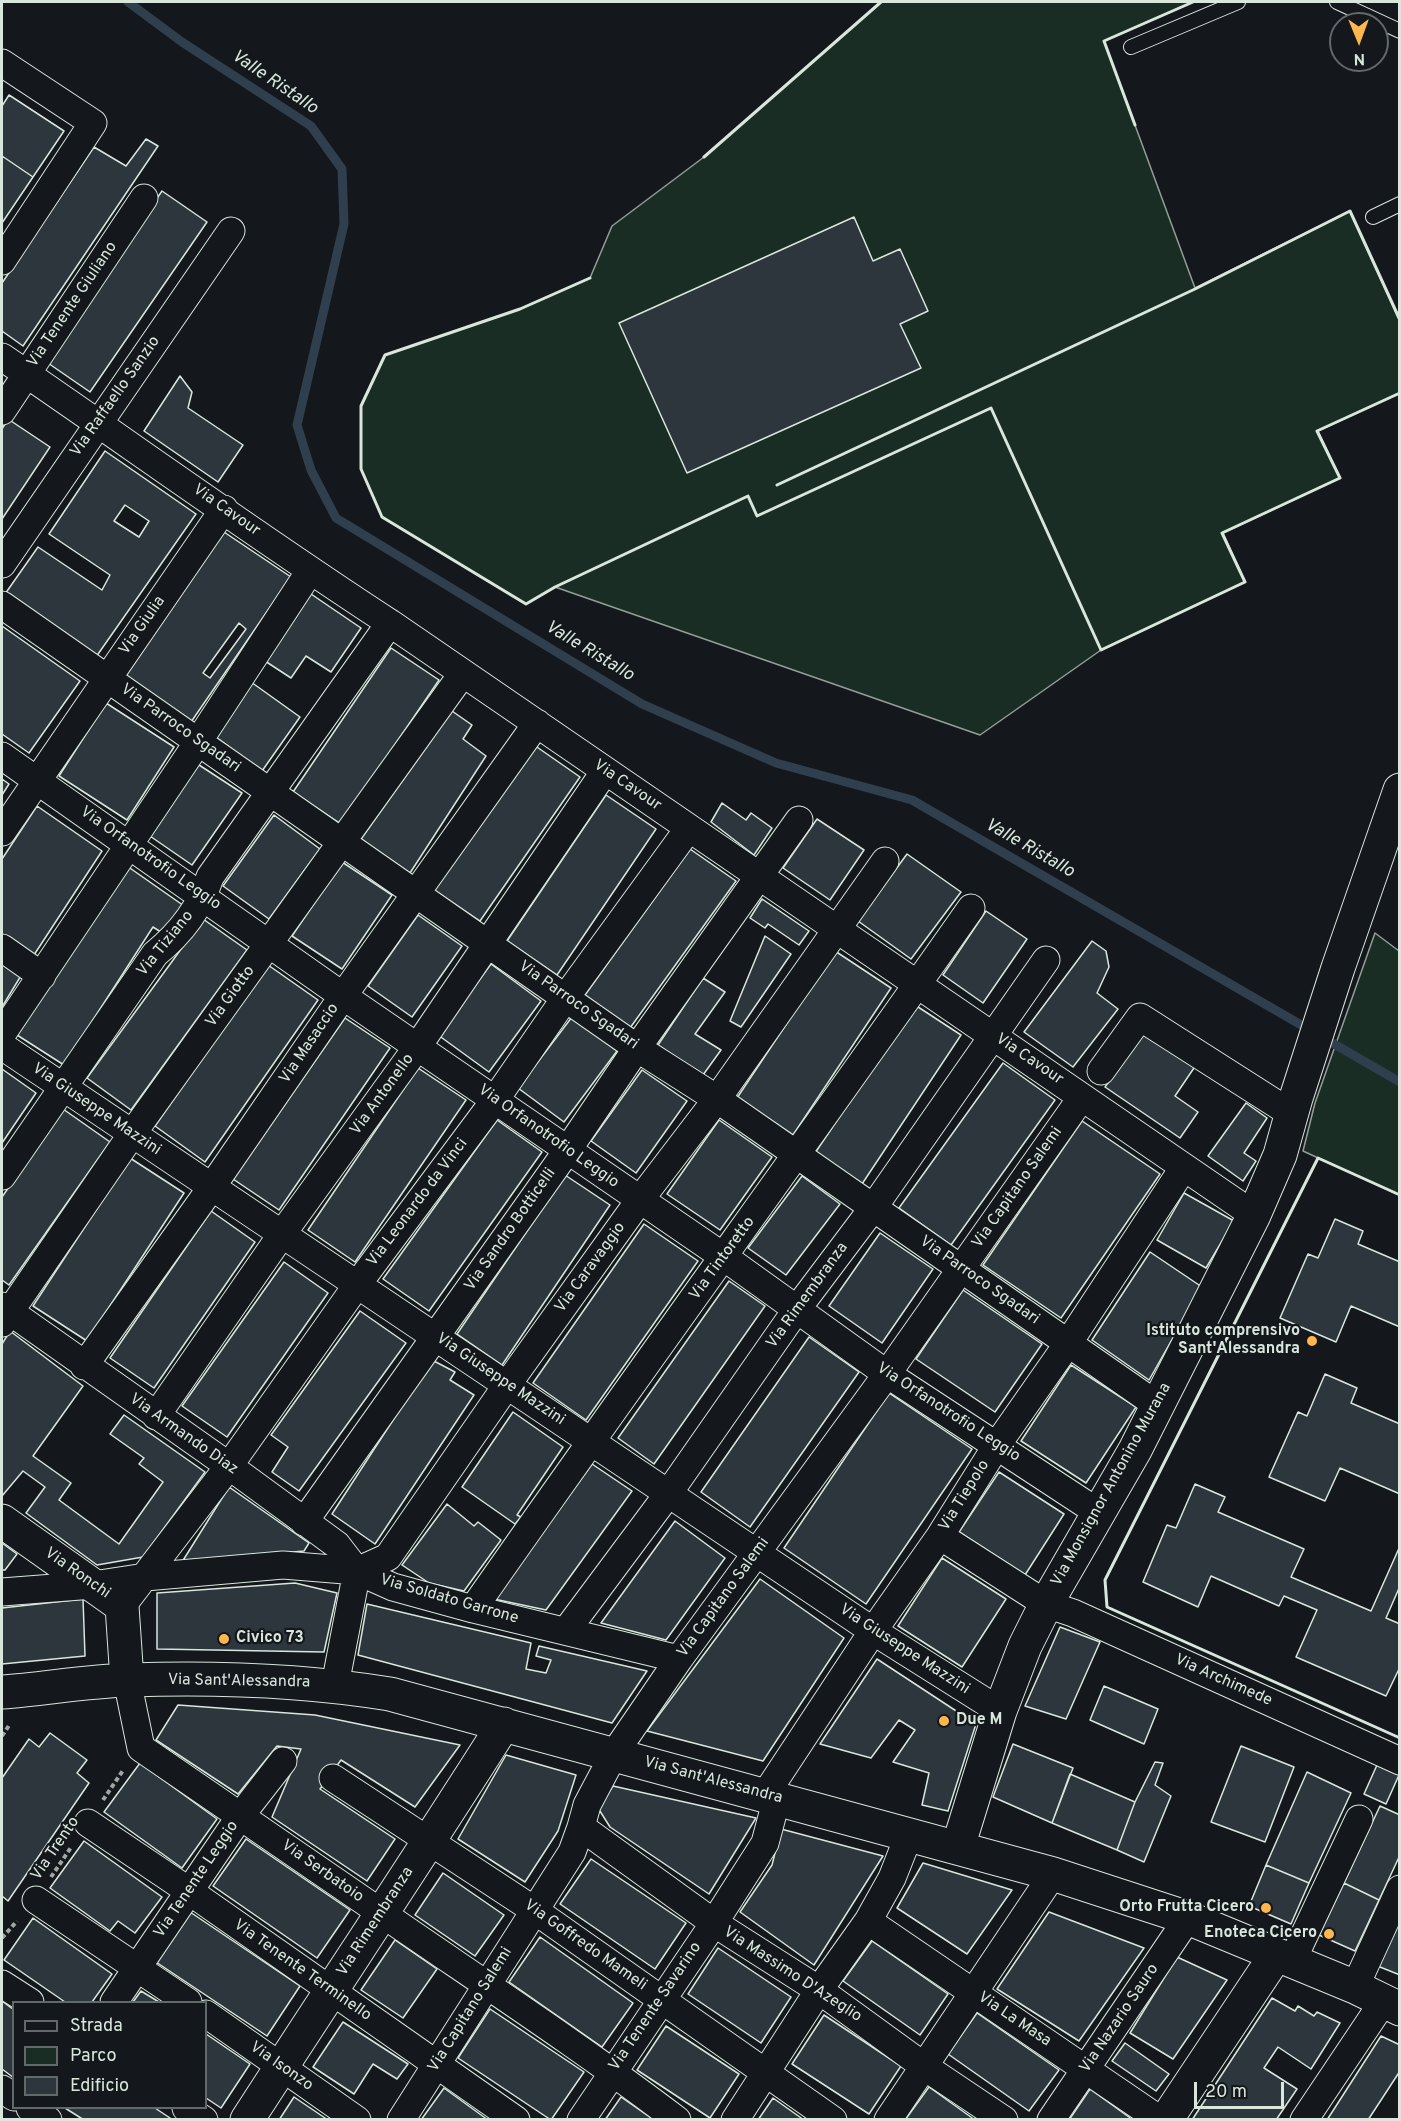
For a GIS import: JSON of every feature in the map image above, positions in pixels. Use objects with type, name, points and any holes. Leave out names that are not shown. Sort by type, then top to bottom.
[{"type":"street","points":[[2,261],[93,123],[5,73]]},
{"type":"street","name":"Via Tenente Giuliano","points":[[2,411],[144,198]]},
{"type":"street","name":"Via Raffaello Sanzio","points":[[2,564],[231,231]]},
{"type":"street","name":"Via Cavour","points":[[2,357],[224,509],[310,571],[537,723],[1254,1215]]},
{"type":"street","name":"Via Giulia","points":[[2,832],[224,509]]},
{"type":"street","points":[[2,1034],[310,571]]},
{"type":"street","name":"Via Parroco Sgadari","points":[[2,605],[637,1048],[717,1100],[1157,1405]]},
{"type":"street","name":"Via Tiziano","points":[[2,1176],[155,954],[175,938],[204,897],[210,877],[390,623]]},
{"type":"street","name":"Via Giotto","points":[[4,1314],[463,673]]},
{"type":"street","name":"Via Masaccio","points":[[84,1365],[537,723]]},
{"type":"street","name":"Via Orfanotrofio Leggio","points":[[2,756],[343,996],[639,1201],[724,1257],[887,1374],[1099,1513]]},
{"type":"street","name":"Via Antonello","points":[[156,1416],[282,1234],[418,1046],[605,771]]},
{"type":"street","name":"Via Monsignor Antonino Murana","points":[[958,1847],[1000,1711],[1025,1646],[1046,1604],[1135,1450],[1254,1215],[1280,1155],[1338,968],[1400,790]]},
{"type":"street","name":"Via Sandro Botticelli","points":[[304,1522],[799,820]]},
{"type":"street","name":"Via Leonardo da Vinci","points":[[122,1606],[229,1466],[689,828]]},
{"type":"street","name":"Via Caravaggio","points":[[357,1571],[388,1557],[507,1385],[639,1201],[717,1100],[885,861]]},
{"type":"street","name":"Via Tintoretto","points":[[473,1609],[590,1441],[724,1257],[971,908]]},
{"type":"street","points":[[2,948],[42,976]]},
{"type":"street","name":"Via Rimembranza","points":[[566,1631],[668,1494],[797,1309],[873,1208],[1046,960]]},
{"type":"street","points":[[1101,1071],[1140,1017],[1294,1106]]},
{"type":"street","name":"Via Giuseppe Mazzini","points":[[2,1046],[873,1631],[1000,1711]]},
{"type":"street","name":"Via Capitano Salemi","points":[[401,2120],[572,1851],[587,1804],[614,1754],[679,1659],[887,1374],[1082,1096]]},
{"type":"street","name":"Via Tiepolo","points":[[771,1797],[873,1631],[940,1536],[997,1445],[1069,1342],[1184,1167]]},
{"type":"street","name":"Via Armando Diaz","points":[[4,1314],[84,1365],[229,1466],[337,1545],[357,1571]]},
{"type":"street","name":"Via Ronchi","points":[[2,1521],[122,1606],[128,1680]]},
{"type":"street","name":"Via Archimede","points":[[940,1536],[1046,1604],[1083,1618],[1400,1761]]},
{"type":"street","name":"Via Soldato Garrone","points":[[2,1592],[283,1565],[357,1571],[393,1587],[473,1609],[679,1659]]},
{"type":"street","points":[[335,1685],[357,1571]]},
{"type":"street","name":"Via Sant'Alessandra","points":[[2,1692],[128,1680],[277,1680],[335,1685],[390,1694],[1053,1874],[1188,1918],[1379,1999]]},
{"type":"street","name":"Via Serbatoio","points":[[128,1680],[141,1748],[613,2071],[678,2120]]},
{"type":"street","name":"Via Rimembranza","points":[[247,2120],[504,1724]]},
{"type":"street","name":"Via Tenente Leggio","points":[[115,2001],[241,1815],[283,1761]]},
{"type":"street","name":"Via Goffredo Mameli","points":[[333,1778],[534,1910],[833,2120]]},
{"type":"street","name":"Via Tenente Savarino","points":[[581,2120],[765,1843],[771,1797]]},
{"type":"street","points":[[1166,2120],[1284,1958],[1359,1819]]},
{"type":"street","name":"Via Tenente Terminello","points":[[88,1823],[516,2120]]},
{"type":"street","name":"Via Massimo D'Azeglio","points":[[581,1827],[714,1923],[819,1990],[925,2067],[1004,2120]]},
{"type":"street","points":[[735,2120],[819,1990],[867,1921],[892,1878],[909,1835]]},
{"type":"street","points":[[888,2120],[1053,1874]]},
{"type":"street","points":[[1304,2120],[1379,1999],[1400,1889]]},
{"type":"street","points":[[36,1900],[187,2001]]},
{"type":"street","name":"Via Nazario Sauro","points":[[1052,2120],[1188,1918]]},
{"type":"street","name":"Via La Masa","points":[[867,1921],[1160,2120]]},
{"type":"street","points":[[2,1984],[28,2001]]},
{"type":"street","name":"Via Isonzo","points":[[207,2015],[357,2120]]},
{"type":"street","points":[[188,2109],[204,2120]]},
{"type":"lane","points":[[1131,47],[1238,2]]},
{"type":"lane","points":[[1337,2],[1400,31]]},
{"type":"lane","points":[[1373,217],[1400,204]]},
{"type":"path","name":"Via Trento","points":[[2,1938],[36,1900],[123,1769]]},
{"type":"green space","points":[[881,2],[1193,2],[1104,41],[1195,288],[1350,211],[1399,320],[1399,393],[1318,431],[1340,478],[1223,533],[1245,582],[1101,650],[980,735],[555,587],[526,604],[382,517],[361,469],[361,406],[385,355],[520,309],[590,278],[612,226],[704,157]]},
{"type":"green space","points":[[1375,933],[1399,951],[1399,1195],[1303,1151],[1315,1103]]},
{"type":"building","points":[[9,95],[64,131],[33,177],[2,156],[2,106]]},
{"type":"building","points":[[146,139],[158,146],[23,346],[2,331],[2,283],[94,147],[126,166]]},
{"type":"building","points":[[2,156],[33,177],[2,223]]},
{"type":"building","points":[[162,191],[207,222],[90,392],[45,361]]},
{"type":"building","points":[[854,217],[873,261],[900,249],[928,311],[900,324],[921,368],[687,473],[619,323]]},
{"type":"building","points":[[180,376],[192,392],[188,408],[243,445],[218,482],[144,431]]},
{"type":"building","points":[[8,419],[50,447],[2,519],[2,429]]},
{"type":"building","points":[[105,451],[196,514],[96,657],[5,594],[38,547],[102,590],[110,575],[49,534]],"holes":[[[125,505],[149,521],[139,537],[114,521]]]},
{"type":"building","points":[[224,532],[291,577],[191,722],[125,677]],"holes":[[[239,623],[246,629],[210,678],[203,673]]]},
{"type":"building","points":[[311,594],[361,628],[331,672],[306,656],[291,678],[265,661]]},
{"type":"building","points":[[2,626],[80,681],[29,753],[2,734]]},
{"type":"building","points":[[391,648],[439,680],[341,824],[293,792]]},
{"type":"building","points":[[251,682],[300,717],[262,771],[213,735]]},
{"type":"building","points":[[106,703],[174,747],[127,820],[59,776]]},
{"type":"building","points":[[452,711],[472,725],[463,739],[486,756],[410,873],[361,839]]},
{"type":"building","points":[[534,745],[580,777],[480,921],[434,890]]},
{"type":"building","points":[[196,763],[242,793],[192,865],[147,834]]},
{"type":"building","points":[[2,779],[9,784],[2,795]]},
{"type":"building","points":[[606,795],[656,829],[557,975],[507,941]]},
{"type":"building","points":[[722,803],[746,820],[751,813],[772,828],[754,855],[711,822]]},
{"type":"building","points":[[37,806],[102,851],[32,958],[2,938],[2,859]]},
{"type":"building","points":[[274,815],[320,849],[269,919],[223,886]]},
{"type":"building","points":[[817,819],[864,850],[830,900],[783,868]]},
{"type":"building","points":[[690,849],[736,881],[630,1028],[585,995]]},
{"type":"building","points":[[907,854],[961,892],[911,959],[858,921]]},
{"type":"building","points":[[342,862],[392,895],[342,969],[292,936]]},
{"type":"building","points":[[127,866],[187,908],[167,936],[153,927],[64,1065],[17,1035]]},
{"type":"building","points":[[762,899],[809,931],[799,945],[768,924],[765,928],[750,918]]},
{"type":"building","points":[[986,911],[1027,939],[983,1003],[943,975]]},
{"type":"building","points":[[418,915],[462,946],[412,1017],[368,986]]},
{"type":"building","points":[[203,919],[247,950],[131,1110],[87,1078]]},
{"type":"building","points":[[765,936],[791,954],[741,1027],[730,1021]]},
{"type":"building","points":[[1092,941],[1106,951],[1109,967],[1097,993],[1118,1009],[1073,1067],[1024,1032]]},
{"type":"building","points":[[835,951],[891,988],[793,1135],[737,1098]]},
{"type":"building","points":[[2,959],[22,974],[2,1007]]},
{"type":"building","points":[[491,964],[541,1001],[489,1072],[438,1035]]},
{"type":"building","points":[[268,965],[318,1000],[205,1162],[155,1126]]},
{"type":"building","points":[[703,978],[725,992],[695,1034],[721,1050],[703,1075],[658,1045]]},
{"type":"building","points":[[915,1005],[961,1035],[862,1184],[815,1153]]},
{"type":"building","points":[[572,1017],[617,1051],[564,1122],[518,1088]]},
{"type":"building","points":[[345,1018],[390,1048],[279,1210],[233,1179]]},
{"type":"building","points":[[1145,1030],[1196,1065],[1175,1096],[1198,1112],[1180,1138],[1105,1087]]},
{"type":"building","points":[[1003,1063],[1055,1100],[951,1245],[899,1208]]},
{"type":"building","points":[[418,1068],[466,1100],[355,1262],[308,1230]]},
{"type":"building","points":[[2,1069],[36,1093],[2,1143]]},
{"type":"building","points":[[642,1070],[687,1101],[636,1173],[591,1141]]},
{"type":"building","points":[[1246,1103],[1267,1118],[1244,1153],[1256,1161],[1243,1181],[1208,1156]]},
{"type":"building","points":[[63,1109],[110,1142],[9,1285],[2,1280],[2,1197]]},
{"type":"building","points":[[497,1120],[542,1152],[429,1311],[383,1279]]},
{"type":"building","points":[[719,1120],[772,1157],[720,1230],[667,1194]]},
{"type":"building","points":[[1082,1121],[1160,1174],[1061,1318],[983,1265]]},
{"type":"building","points":[[130,1158],[184,1193],[87,1341],[33,1306]]},
{"type":"building","points":[[565,1175],[610,1205],[502,1365],[457,1334]]},
{"type":"building","points":[[802,1176],[840,1204],[786,1275],[748,1248]]},
{"type":"building","points":[[1184,1193],[1234,1221],[1206,1268],[1157,1240]]},
{"type":"building","points":[[211,1211],[255,1242],[154,1388],[110,1358]]},
{"type":"building","points":[[1335,1219],[1363,1231],[1358,1244],[1400,1262],[1400,1327],[1351,1306],[1336,1342],[1280,1318],[1308,1254],[1318,1258]]},
{"type":"building","points":[[644,1224],[698,1261],[586,1420],[533,1383]]},
{"type":"building","points":[[880,1233],[933,1269],[882,1343],[829,1306]]},
{"type":"building","points":[[1150,1252],[1202,1287],[1149,1380],[1092,1340]]},
{"type":"building","points":[[284,1262],[328,1293],[227,1437],[182,1406]]},
{"type":"building","points":[[729,1281],[765,1306],[654,1464],[618,1438]]},
{"type":"building","points":[[963,1290],[1042,1344],[995,1412],[916,1359]]},
{"type":"building","points":[[360,1311],[406,1343],[299,1491],[272,1472],[288,1447],[271,1435]]},
{"type":"building","points":[[10,1331],[83,1386],[33,1456],[71,1483],[59,1500],[119,1544],[163,1482],[139,1464],[144,1458],[110,1434],[124,1415],[205,1472],[143,1557],[97,1565],[26,1513],[45,1487],[23,1471],[2,1496],[2,1344]]},
{"type":"building","points":[[809,1337],[859,1372],[750,1527],[701,1492]]},
{"type":"building","points":[[432,1360],[455,1372],[450,1380],[474,1395],[375,1544],[332,1514]]},
{"type":"building","points":[[1071,1365],[1136,1407],[1086,1483],[1021,1441]]},
{"type":"building","points":[[1325,1374],[1357,1388],[1351,1403],[1400,1424],[1400,1494],[1340,1468],[1325,1501],[1269,1477],[1298,1412],[1307,1416]]},
{"type":"building","points":[[889,1393],[972,1449],[866,1604],[784,1548]]},
{"type":"building","points":[[513,1412],[563,1447],[517,1515],[521,1517],[515,1524],[462,1487]]},
{"type":"building","points":[[592,1464],[632,1491],[546,1610],[494,1599]]},
{"type":"building","points":[[999,1472],[1064,1514],[1025,1575],[959,1532]]},
{"type":"building","points":[[1195,1484],[1225,1497],[1218,1512],[1304,1549],[1291,1577],[1371,1611],[1400,1546],[1400,1586],[1386,1618],[1400,1624],[1400,1667],[1386,1696],[1296,1657],[1317,1610],[1284,1596],[1279,1606],[1211,1576],[1198,1607],[1143,1582],[1167,1525],[1176,1528]]},
{"type":"building","points":[[229,1487],[309,1543],[304,1551],[182,1562]]},
{"type":"building","points":[[447,1504],[474,1526],[478,1522],[501,1540],[464,1591],[429,1583],[402,1565]]},
{"type":"building","points":[[675,1521],[725,1558],[666,1640],[601,1623]]},
{"type":"building","points":[[2,1543],[17,1554],[5,1570],[2,1570]]},
{"type":"building","points":[[942,1558],[1006,1599],[962,1667],[898,1626]]},
{"type":"building","points":[[760,1579],[844,1638],[763,1761],[647,1731]]},
{"type":"building","points":[[295,1583],[337,1593],[324,1652],[157,1649],[157,1593]]},
{"type":"building","points":[[83,1599],[85,1656],[2,1664],[2,1608]]},
{"type":"building","points":[[367,1604],[531,1643],[526,1669],[546,1673],[551,1660],[536,1656],[539,1646],[647,1671],[612,1723],[358,1655]]},
{"type":"building","points":[[1060,1627],[1100,1642],[1066,1719],[1025,1706]]},
{"type":"building","points":[[877,1659],[976,1724],[948,1811],[922,1805],[929,1773],[893,1762],[915,1730],[899,1720],[871,1758],[820,1744]]},
{"type":"building","points":[[1104,1686],[1158,1709],[1144,1744],[1090,1720]]},
{"type":"building","points":[[178,1705],[315,1715],[460,1745],[415,1807],[341,1760],[320,1789],[395,1839],[367,1881],[272,1817],[301,1749],[277,1746],[238,1794],[156,1740]]},
{"type":"building","points":[[50,1733],[87,1760],[77,1773],[89,1783],[8,1901],[2,1896],[2,1778],[29,1739],[39,1747]]},
{"type":"building","points":[[1013,1744],[1073,1768],[1052,1823],[993,1797]]},
{"type":"building","points":[[1241,1746],[1294,1767],[1265,1842],[1211,1822]]},
{"type":"building","points":[[506,1755],[576,1775],[558,1831],[525,1882],[458,1839]]},
{"type":"building","points":[[1155,1762],[1163,1763],[1155,1785],[1171,1796],[1144,1862],[1117,1850],[1135,1802]]},
{"type":"building","points":[[140,1763],[217,1819],[182,1868],[104,1812]]},
{"type":"building","points":[[1377,1765],[1399,1775],[1386,1804],[1364,1794]]},
{"type":"building","points":[[1307,1772],[1351,1793],[1309,1883],[1266,1865]]},
{"type":"building","points":[[1070,1774],[1135,1802],[1117,1850],[1052,1823]]},
{"type":"building","points":[[613,1786],[756,1818],[709,1894],[610,1827],[598,1808]]},
{"type":"building","points":[[1380,1806],[1400,1815],[1400,1855],[1379,1900],[1344,1883]]},
{"type":"building","points":[[781,1829],[883,1856],[814,1965],[740,1912],[772,1865]]},
{"type":"building","points":[[246,1839],[350,1910],[317,1958],[213,1886]]},
{"type":"building","points":[[84,1841],[162,1897],[135,1933],[118,1921],[110,1931],[50,1888]]},
{"type":"building","points":[[591,1859],[686,1923],[655,1969],[560,1904]]},
{"type":"building","points":[[923,1863],[1012,1890],[967,1954],[897,1908]]},
{"type":"building","points":[[1266,1865],[1309,1883],[1291,1924],[1249,1906]]},
{"type":"building","points":[[443,1873],[504,1915],[475,1956],[415,1915]]},
{"type":"building","points":[[1344,1883],[1379,1900],[1355,1951],[1319,1935]]},
{"type":"building","points":[[190,1912],[300,1986],[267,2036],[156,1962]]},
{"type":"building","points":[[1049,1912],[1144,1948],[1079,2041],[997,1989]]},
{"type":"building","points":[[1400,1915],[1400,1975],[1375,1965]]},
{"type":"building","points":[[33,1918],[112,1974],[93,2001],[64,2001],[4,1960]]},
{"type":"building","points":[[540,1937],[633,2003],[602,2047],[509,1982]]},
{"type":"building","points":[[395,1940],[437,1969],[403,2018],[361,1990]]},
{"type":"building","points":[[872,1941],[948,1994],[920,2035],[843,1981]]},
{"type":"building","points":[[718,1948],[791,1997],[761,2043],[688,1994]]},
{"type":"building","points":[[1177,1957],[1227,1980],[1173,2059],[1130,2033]]},
{"type":"building","points":[[141,1991],[157,2001],[134,2001]]},
{"type":"building","points":[[1272,1998],[1295,2011],[1298,2006],[1314,2016],[1317,2012],[1340,2023],[1311,2069],[1278,2047],[1264,2068],[1297,2089],[1276,2120],[1192,2120]]},
{"type":"building","points":[[2,2001],[12,2008],[12,2076],[2,2069]]},
{"type":"building","points":[[490,2009],[584,2072],[551,2120],[458,2058]]},
{"type":"building","points":[[977,2013],[1059,2070],[1029,2111],[948,2054]]},
{"type":"building","points":[[824,2015],[901,2066],[869,2114],[792,2064]]},
{"type":"building","points":[[343,2022],[408,2064],[397,2079],[373,2064],[354,2094],[313,2067]]},
{"type":"building","points":[[666,2026],[739,2074],[710,2118],[637,2070]]},
{"type":"building","points":[[207,2035],[250,2064],[221,2108],[207,2099]]},
{"type":"building","points":[[1381,2036],[1400,2045],[1400,2071],[1368,2120],[1327,2120]]},
{"type":"building","points":[[1125,2043],[1169,2074],[1156,2091],[1112,2061]]},
{"type":"building","points":[[929,2087],[975,2120],[905,2120]]},
{"type":"building","points":[[444,2088],[488,2120],[421,2120]]},
{"type":"building","points":[[1090,2089],[1133,2120],[1069,2120]]},
{"type":"building","points":[[294,2097],[328,2120],[279,2120]]},
{"type":"building","points":[[621,2097],[654,2120],[605,2120]]},
{"type":"building","points":[[773,2098],[804,2120],[758,2120]]},
{"type":"building","points":[[67,2109],[156,2109],[173,2120],[84,2120]]},
{"type":"waterway","name":"Valle Ristallo","points":[[128,2],[182,42],[311,126],[342,169],[344,224],[297,425],[311,470],[336,518],[642,704],[776,763],[912,800],[1400,1082]]},
{"type":"wall","points":[[704,157],[881,2]]},
{"type":"wall","points":[[1135,125],[1104,41],[1193,2]]},
{"type":"wall","points":[[777,485],[1195,289],[1350,211],[1400,320]]},
{"type":"wall","points":[[590,278],[520,309],[385,355],[361,406],[361,469],[382,517],[526,604],[555,587],[748,496],[757,516],[991,408],[1101,650],[1245,582],[1222,533],[1340,478],[1317,431],[1400,393]]},
{"type":"wall","points":[[1400,1195],[1318,1158],[1105,1580],[1107,1607],[1400,1738]]},
{"type":"place","name":"Istituto comprensivo Sant'Alessandra","points":[[1312,1341]]},
{"type":"place","name":"Civico 73","points":[[224,1639]]},
{"type":"place","name":"Due M","points":[[944,1721]]},
{"type":"place","name":"Orto Frutta Cicero","points":[[1266,1908]]},
{"type":"place","name":"Enoteca Cicero","points":[[1329,1934]]}]
